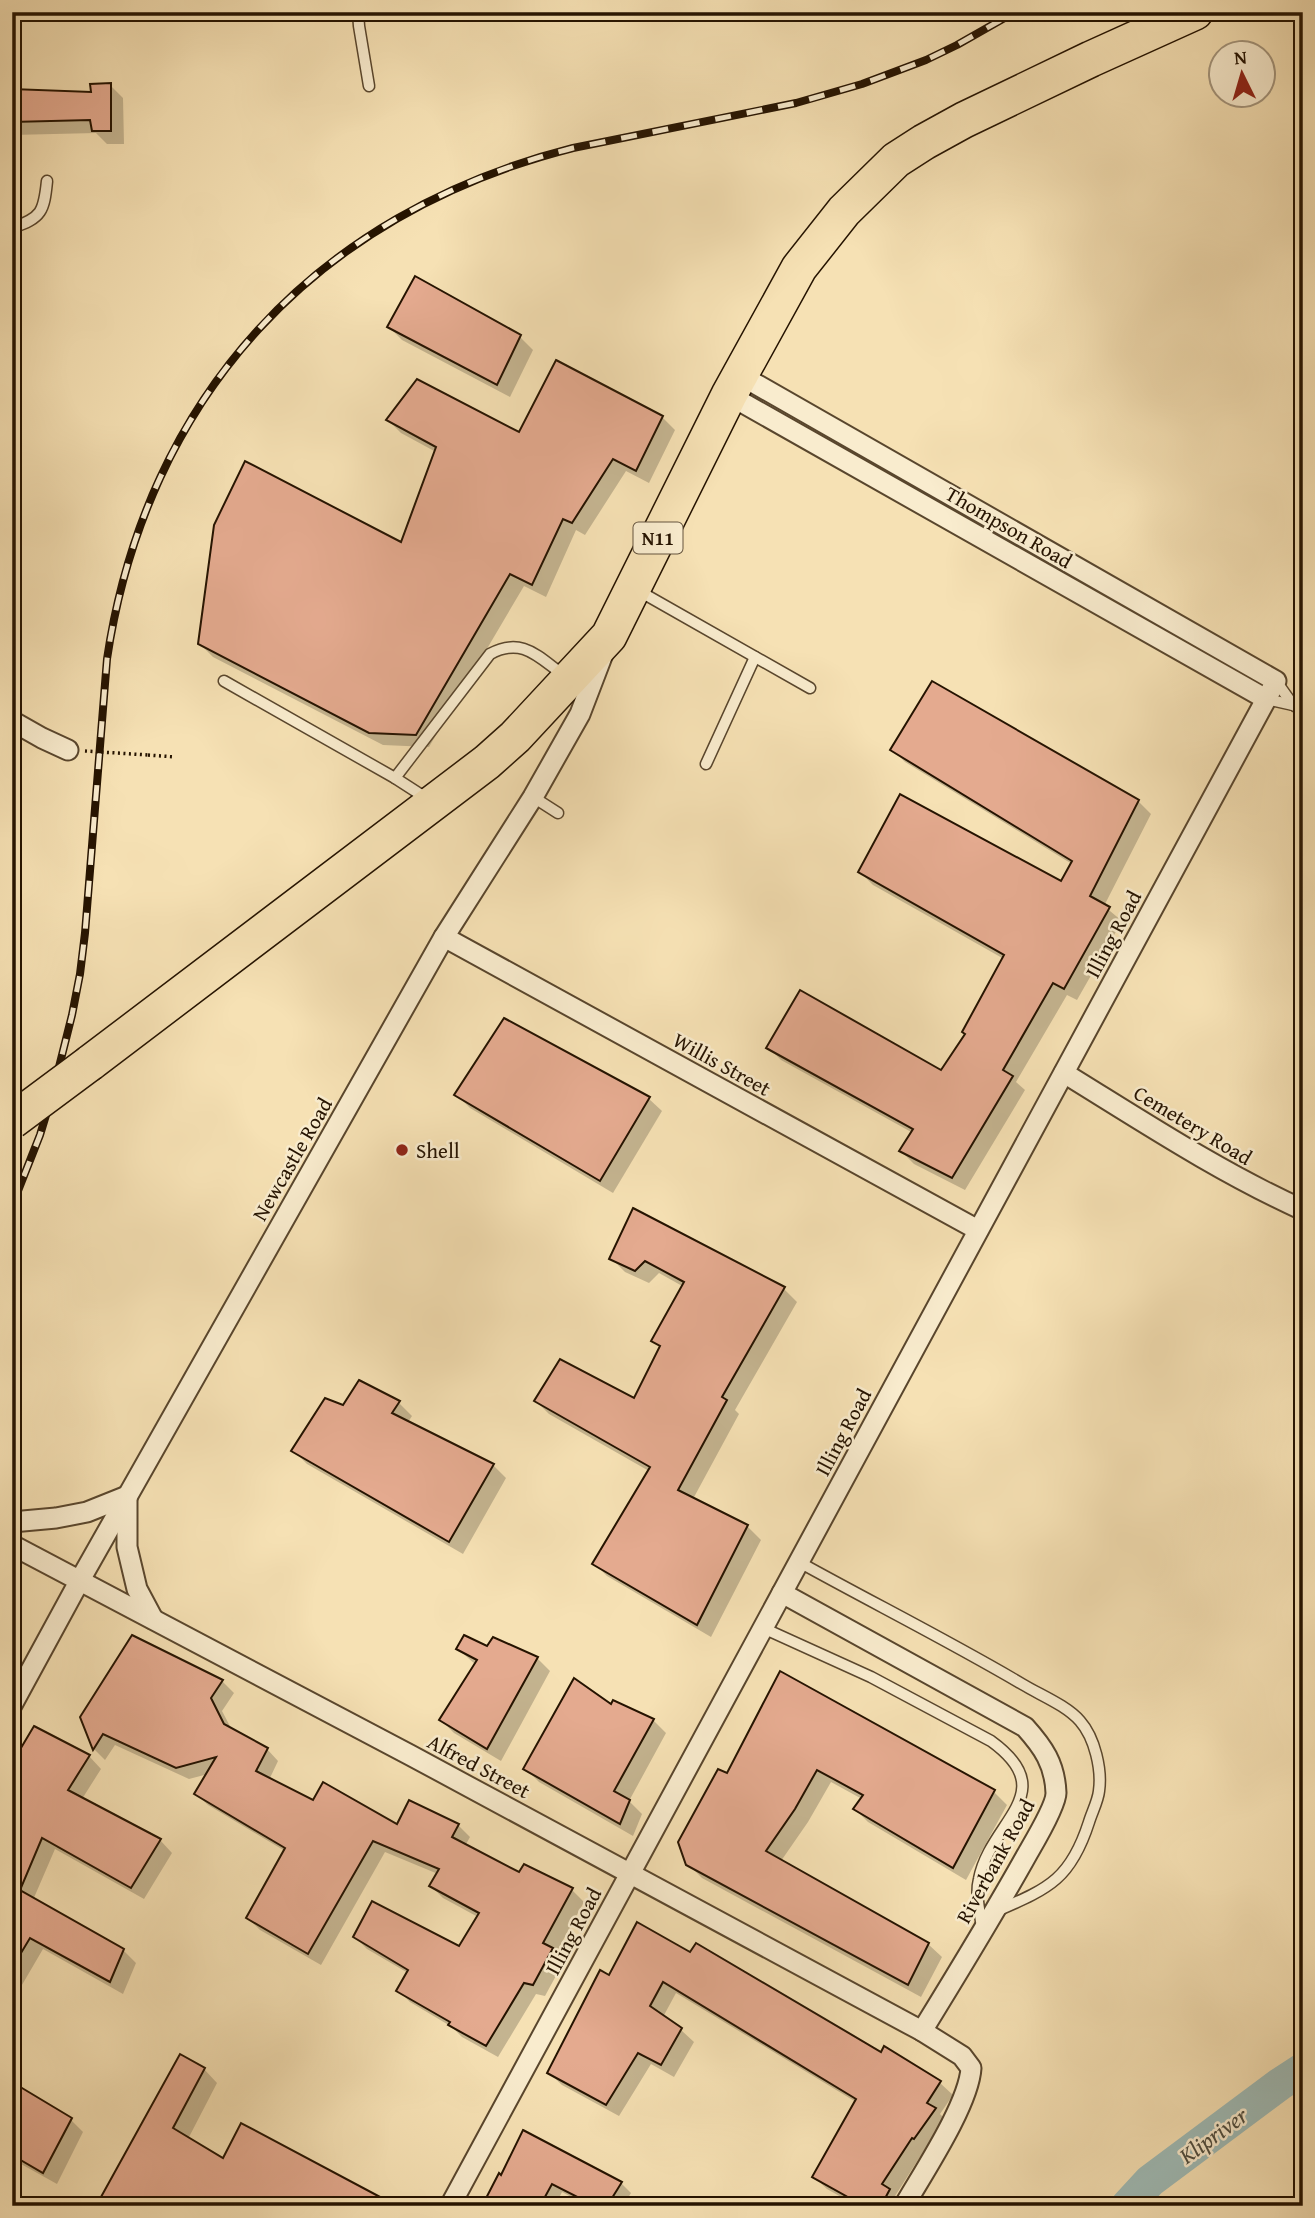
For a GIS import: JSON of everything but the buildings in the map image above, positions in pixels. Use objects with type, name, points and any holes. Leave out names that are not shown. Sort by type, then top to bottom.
[{"type":"highway","name":"N11","points":[[12,1121],[487,762],[515,737],[610,636],[735,385],[799,268],[845,211],[897,160],[964,120],[1195,12]]},
{"type":"street","name":"Thompson Road","points":[[735,385],[1276,681]]},
{"type":"street","name":"Thompson Road","points":[[735,385],[1266,699]]},
{"type":"street","name":"Newcastle Road","points":[[12,1705],[127,1496],[444,937],[533,797],[580,714],[610,636]]},
{"type":"street","name":"Illing Road","points":[[450,2206],[1276,681]]},
{"type":"street","points":[[12,721],[41,738],[77,750]]},
{"type":"street","name":"Willis Street","points":[[444,937],[978,1230]]},
{"type":"street","name":"Cemetery Road","points":[[1064,1073],[1225,1171],[1303,1210]]},
{"type":"street","points":[[12,1522],[76,1514],[127,1496],[127,1547],[137,1589],[153,1619]]},
{"type":"street","name":"Alfred Street","points":[[12,1545],[631,1873],[922,2031]]},
{"type":"street","name":"Riverbank Road","points":[[782,1593],[1025,1727],[1044,1748],[1053,1770],[1056,1796],[1040,1832],[922,2031]]},
{"type":"street","points":[[904,2206],[942,2140],[968,2087],[971,2068],[962,2056],[922,2031]]},
{"type":"lane","points":[[358,12],[369,86]]},
{"type":"lane","points":[[12,228],[29,223],[44,206],[47,181]]},
{"type":"lane","points":[[632,588],[810,688]]},
{"type":"lane","points":[[395,778],[490,654],[503,647],[517,646],[528,650],[569,678]]},
{"type":"lane","points":[[706,764],[755,657]]},
{"type":"lane","points":[[224,681],[433,802]]},
{"type":"lane","points":[[1276,681],[1293,705]]},
{"type":"lane","points":[[1266,699],[1293,705],[1303,711]]},
{"type":"lane","points":[[533,797],[558,813]]},
{"type":"lane","points":[[799,1562],[1007,1675],[1062,1708],[1080,1721],[1092,1740],[1098,1765],[1099,1792],[1086,1832],[1067,1868],[1057,1880],[1039,1893],[995,1911]]},
{"type":"lane","points":[[763,1628],[871,1677],[979,1734],[1006,1752],[1017,1764],[1023,1779],[1022,1794],[978,1880],[977,1894],[983,1932]]},
{"type":"path","points":[[77,750],[175,757]]},
{"type":"waterway","name":"Klipriver","points":[[1127,2206],[1150,2181],[1303,2069]]},
{"type":"railway","points":[[12,1206],[40,1135],[52,1095],[80,974],[107,659],[128,564],[160,478],[204,399],[258,330],[323,269],[397,218],[481,178],[573,148],[796,103],[862,84],[926,60],[1015,12]]},
{"type":"place","name":"Shell","points":[[402,1150]]}]
